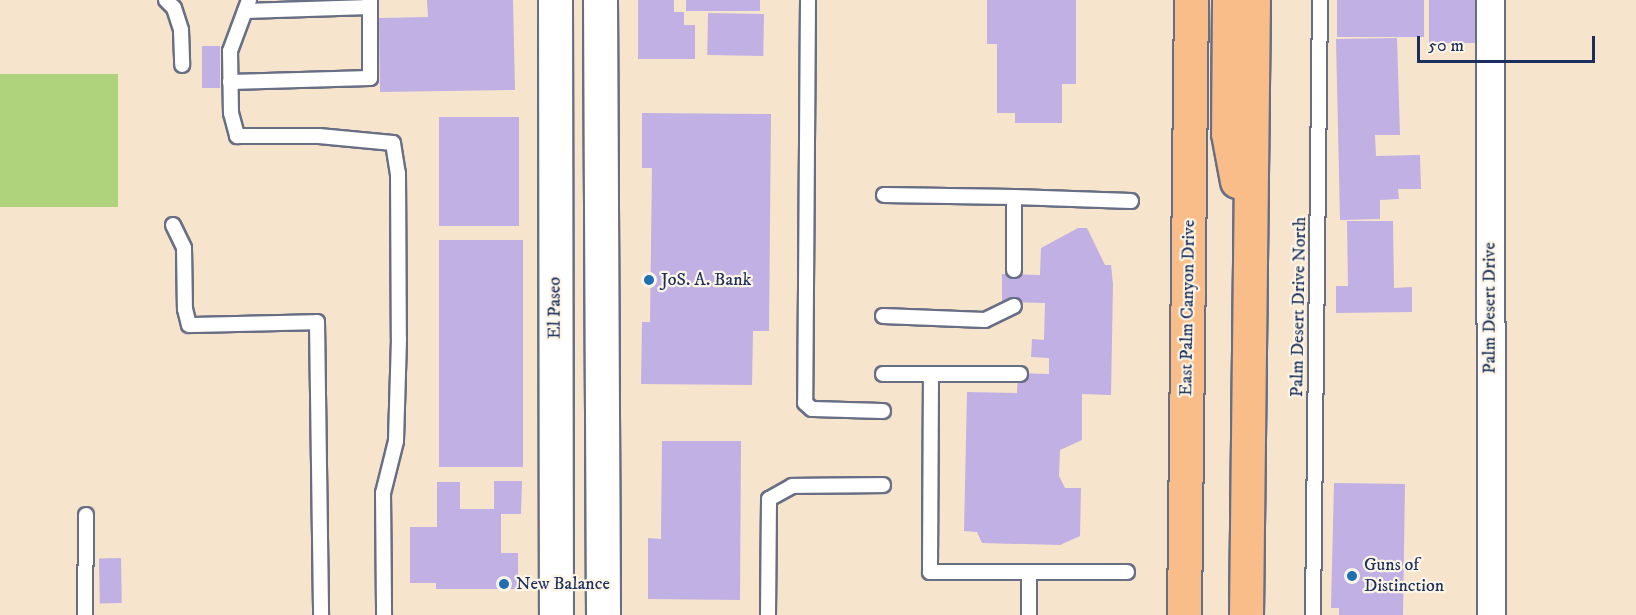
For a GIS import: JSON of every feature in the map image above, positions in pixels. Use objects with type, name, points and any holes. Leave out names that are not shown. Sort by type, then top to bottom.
[{"type":"main road","name":"East Palm Canyon Drive","points":[[1184,615],[1191,0]]},
{"type":"main road","points":[[1229,0],[1228,133],[1232,168],[1250,222]]},
{"type":"main road","points":[[1246,615],[1253,0]]},
{"type":"street","name":"El Paseo","points":[[555,0],[556,615]]},
{"type":"street","points":[[600,0],[603,615]]},
{"type":"street","name":"Palm Desert Drive","points":[[1490,0],[1491,615]]},
{"type":"lane","points":[[166,0],[174,8],[181,30],[182,65]]},
{"type":"lane","points":[[808,0],[805,403],[812,409],[883,411]]},
{"type":"lane","name":"Palm Desert Drive North","points":[[1313,615],[1320,0]]},
{"type":"lane","points":[[230,82],[370,78],[370,4],[247,5],[230,51],[230,82],[231,113],[237,136],[319,135],[393,143],[398,173],[399,339],[396,441],[383,493],[384,615]]},
{"type":"lane","points":[[884,195],[1131,201]]},
{"type":"lane","points":[[1014,197],[1014,270]]},
{"type":"lane","points":[[173,225],[184,248],[185,309],[189,325],[317,322],[321,615]]},
{"type":"lane","points":[[883,316],[985,320],[1014,306]]},
{"type":"lane","points":[[883,374],[1020,374]]},
{"type":"lane","points":[[931,374],[930,572],[1127,572]]},
{"type":"lane","points":[[768,615],[769,499],[792,486],[883,485]]},
{"type":"lane","points":[[85,615],[86,515]]},
{"type":"lane","points":[[1029,572],[1029,615]]},
{"type":"green space","points":[[0,74],[118,74],[118,207],[0,207]]},
{"type":"building","points":[[427,0],[513,0],[515,90],[380,92],[379,18],[428,17]]},
{"type":"building","points":[[638,0],[674,0],[674,12],[684,12],[684,25],[695,25],[695,59],[638,59]]},
{"type":"building","points":[[686,0],[760,0],[760,11],[686,11]]},
{"type":"building","points":[[987,0],[1076,0],[1076,84],[1062,84],[1062,123],[1015,123],[1015,113],[997,113],[997,44],[987,44]]},
{"type":"building","points":[[1337,0],[1424,0],[1424,37],[1337,37]]},
{"type":"building","points":[[1429,0],[1480,0],[1480,43],[1429,43]]},
{"type":"building","points":[[708,13],[764,14],[763,56],[707,55]]},
{"type":"building","points":[[1397,38],[1400,135],[1375,135],[1376,156],[1420,155],[1421,189],[1398,189],[1399,199],[1380,200],[1380,219],[1340,220],[1336,39]]},
{"type":"building","points":[[202,46],[220,46],[220,88],[202,88]]},
{"type":"building","points":[[642,113],[771,114],[769,331],[753,331],[752,385],[641,384],[642,322],[650,322],[652,168],[642,168]]},
{"type":"building","points":[[439,117],[519,117],[519,226],[439,226]]},
{"type":"building","points":[[1347,221],[1393,221],[1394,288],[1412,287],[1412,312],[1336,313],[1336,286],[1348,286]]},
{"type":"building","points":[[1078,228],[1087,228],[1105,265],[1111,265],[1113,284],[1111,395],[1082,394],[1082,440],[1060,450],[1059,476],[1065,488],[1081,488],[1080,536],[1060,545],[982,543],[977,532],[964,531],[967,392],[1017,393],[1018,373],[1049,374],[1049,358],[1031,357],[1032,339],[1044,340],[1045,303],[1002,302],[1002,274],[1040,275],[1041,248]]},
{"type":"building","points":[[439,240],[523,240],[523,467],[439,467]]},
{"type":"building","points":[[662,441],[741,441],[740,600],[648,599],[648,538],[661,539]]},
{"type":"building","points":[[494,481],[522,481],[521,514],[501,514],[501,553],[518,553],[518,589],[436,589],[436,583],[410,583],[410,527],[437,527],[437,482],[460,482],[460,509],[494,509]]},
{"type":"building","points":[[1334,483],[1405,484],[1403,615],[1339,615],[1339,608],[1331,608]]},
{"type":"building","points":[[99,558],[121,558],[122,603],[100,603]]},
{"type":"place","name":"JoS. A. Bank","points":[[649,280]]},
{"type":"place","name":"Guns of Distinction","points":[[1352,576]]},
{"type":"place","name":"New Balance","points":[[504,584]]}]
